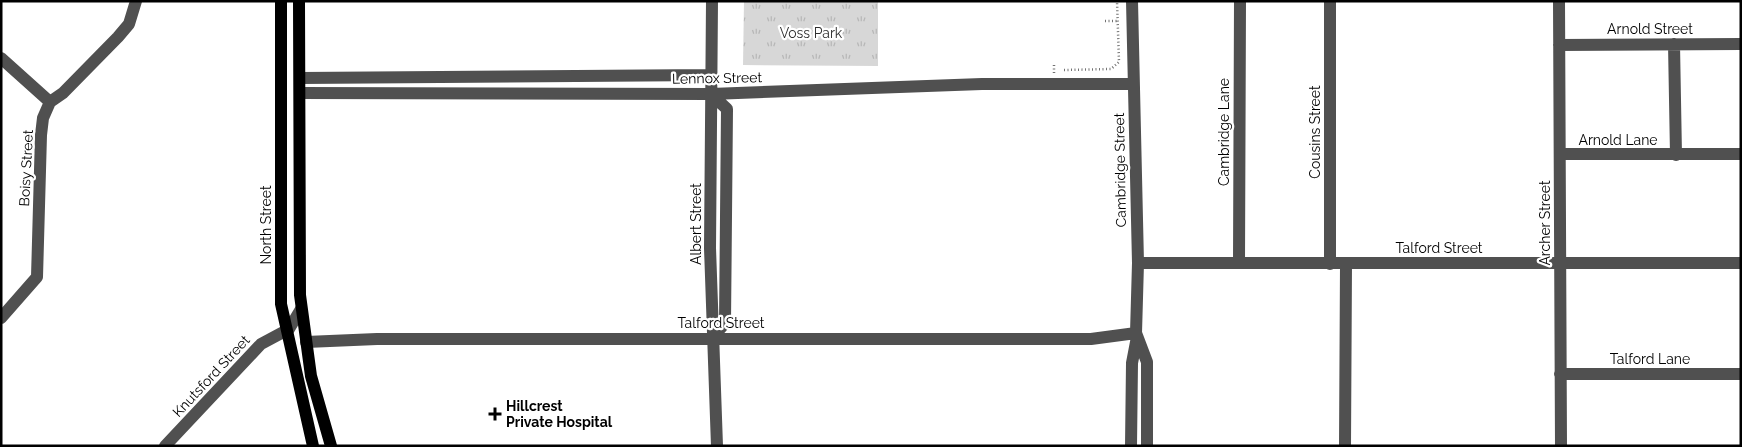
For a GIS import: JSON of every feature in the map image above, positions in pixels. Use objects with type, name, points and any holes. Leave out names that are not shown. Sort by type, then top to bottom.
[{"type":"main road","name":"North Street","points":[[281,1],[281,286],[285,331],[313,446]]},
{"type":"main road","points":[[300,1],[301,309],[310,376],[331,446]]},
{"type":"street","points":[[1,58],[50,102],[64,93],[118,37],[129,24],[136,1]]},
{"type":"street","name":"Albert Street","points":[[712,1],[712,338],[717,446]]},
{"type":"street","name":"Cambridge Street","points":[[1131,446],[1132,363],[1136,335],[1138,263],[1132,1]]},
{"type":"street","name":"Cambridge Lane","points":[[1239,263],[1240,1]]},
{"type":"street","name":"Cousins Street","points":[[1330,1],[1330,264]]},
{"type":"street","name":"Archer Street","points":[[1559,1],[1561,446]]},
{"type":"street","name":"Arnold Street","points":[[1559,44],[1741,44]]},
{"type":"street","name":"Arnold Lane","points":[[1674,44],[1676,155]]},
{"type":"street","name":"Lennox Street","points":[[300,78],[711,75]]},
{"type":"street","name":"Lennox Street","points":[[300,93],[711,94],[982,84],[1133,84]]},
{"type":"street","name":"Boisy Street","points":[[1,318],[37,277],[41,135],[43,118],[50,102]]},
{"type":"street","name":"Arnold Lane","points":[[1560,154],[1741,154]]},
{"type":"street","name":"Talford Street","points":[[1138,263],[1741,263]]},
{"type":"street","points":[[1345,446],[1346,264]]},
{"type":"street","name":"Knutsford Street","points":[[165,446],[261,344],[285,331],[294,323],[301,309]]},
{"type":"street","name":"Cambridge Street","points":[[1136,335],[1147,362],[1147,446]]},
{"type":"street","name":"Talford Street","points":[[306,342],[387,339],[1091,339],[1136,335]]},
{"type":"street","name":"Talford Lane","points":[[1560,374],[1741,374]]},
{"type":"path","points":[[1045,71],[1111,69],[1119,62],[1117,1]]},
{"type":"path","points":[[1105,21],[1118,21]]},
{"type":"path","points":[[1113,49],[1119,49]]},
{"type":"green space","name":"Voss Park","points":[[744,1],[878,1],[878,66],[743,65]]},
{"type":"place","name":"Hillcrest Private Hospital","points":[[495,414]]}]
